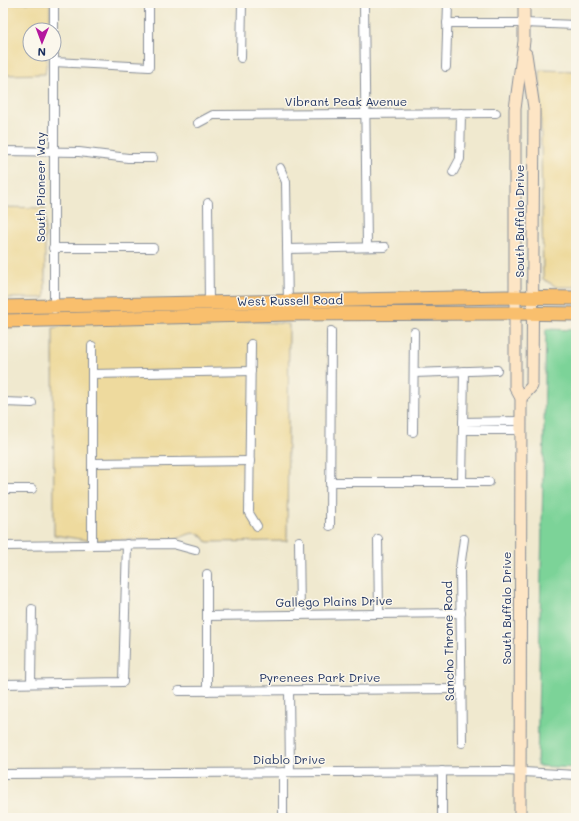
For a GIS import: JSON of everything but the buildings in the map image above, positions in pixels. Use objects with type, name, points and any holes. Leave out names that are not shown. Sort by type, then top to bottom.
[{"type":"main road","name":"West Russell Road","points":[[3,321],[54,320],[515,297],[576,298]]},
{"type":"main road","name":"West Russell Road","points":[[3,307],[209,303],[288,308],[576,314]]},
{"type":"street","points":[[54,3],[54,22]]},
{"type":"street","points":[[62,59],[149,67],[149,3]]},
{"type":"street","points":[[242,3],[242,58]]},
{"type":"street","points":[[364,3],[364,114],[367,247]]},
{"type":"street","points":[[446,67],[446,23],[448,3]]},
{"type":"street","name":"South Buffalo Drive","points":[[520,818],[521,398],[515,387],[515,110],[524,41],[524,3]]},
{"type":"street","points":[[446,23],[576,25]]},
{"type":"street","name":"South Buffalo Drive","points":[[521,398],[532,386],[533,313],[534,108],[524,41]]},
{"type":"street","name":"South Pioneer Way","points":[[54,62],[54,320]]},
{"type":"street","points":[[453,172],[460,159],[461,113]]},
{"type":"street","name":"Vibrant Peak Avenue","points":[[198,123],[213,115],[496,113]]},
{"type":"street","points":[[3,151],[79,152],[128,158],[153,158]]},
{"type":"street","points":[[280,168],[286,182],[288,308]]},
{"type":"street","points":[[208,202],[209,303]]},
{"type":"street","points":[[287,249],[385,247]]},
{"type":"street","points":[[53,248],[153,248]]},
{"type":"street","points":[[330,526],[331,331]]},
{"type":"street","points":[[413,432],[414,332]]},
{"type":"street","points":[[251,344],[249,513],[257,526]]},
{"type":"street","points":[[92,346],[92,544]]},
{"type":"street","points":[[414,373],[497,370]]},
{"type":"street","points":[[92,374],[251,371]]},
{"type":"street","points":[[462,482],[464,371]]},
{"type":"street","points":[[3,402],[32,403]]},
{"type":"street","points":[[463,422],[520,426]]},
{"type":"street","points":[[463,430],[520,426]]},
{"type":"street","points":[[92,463],[250,461]]},
{"type":"street","points":[[330,482],[489,482]]},
{"type":"street","points":[[3,489],[32,489]]},
{"type":"street","name":"Sancho Throne Road","points":[[462,744],[460,568],[464,538]]},
{"type":"street","points":[[378,539],[379,614]]},
{"type":"street","points":[[299,542],[300,615]]},
{"type":"street","points":[[3,684],[123,682],[127,544]]},
{"type":"street","points":[[3,546],[173,544],[195,550]]},
{"type":"street","points":[[207,574],[207,691]]},
{"type":"street","points":[[32,609],[32,683]]},
{"type":"street","name":"Gallego Plains Drive","points":[[207,616],[461,613]]},
{"type":"street","name":"Pyrenees Park Drive","points":[[179,691],[462,689]]},
{"type":"street","points":[[283,818],[289,690]]},
{"type":"street","points":[[442,771],[442,818]]},
{"type":"street","name":"Diablo Drive","points":[[3,774],[506,771],[576,775]]},
{"type":"green space","points":[[546,329],[576,330],[576,768],[537,766]]},
{"type":"sand","points":[[3,3],[50,3],[50,22],[22,22],[22,62],[47,62],[45,74],[3,75]]},
{"type":"sand","points":[[540,70],[576,71],[576,287],[557,287],[543,279]]},
{"type":"sand","points":[[3,207],[45,208],[45,298],[3,298]]},
{"type":"sand","points":[[225,319],[289,324],[287,541],[207,542],[199,534],[195,533],[173,540],[86,540],[54,535],[53,328],[86,322]]}]
